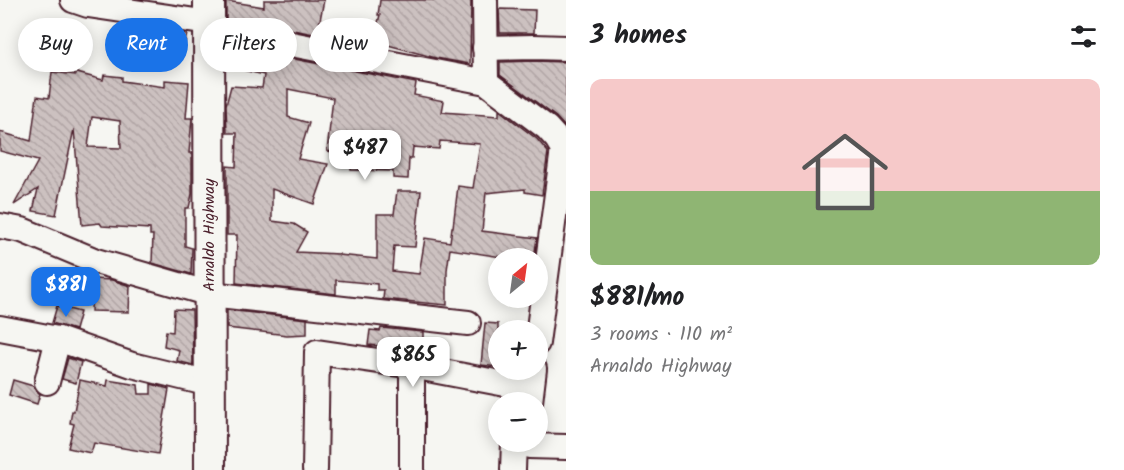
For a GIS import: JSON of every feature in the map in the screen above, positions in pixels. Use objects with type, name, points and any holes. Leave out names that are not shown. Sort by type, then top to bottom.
[{"type":"main road","name":"Arnaldo Highway","points":[[209,72],[210,470]]},
{"type":"street","points":[[73,0],[87,5],[200,19]]},
{"type":"street","points":[[485,0],[486,82]]},
{"type":"street","points":[[297,45],[486,82],[547,128],[557,139],[563,149],[540,320]]},
{"type":"street","points":[[486,48],[534,46],[566,48]]},
{"type":"street","points":[[0,226],[22,230],[96,261],[210,294],[468,323]]},
{"type":"street","points":[[0,328],[58,339],[132,365],[210,384]]},
{"type":"street","points":[[47,382],[58,339]]},
{"type":"street","points":[[315,470],[317,352],[412,366],[516,386],[516,392]]},
{"type":"street","points":[[412,366],[412,470]]},
{"type":"street","points":[[548,448],[566,447]]},
{"type":"street","points":[[513,470],[524,452]]},
{"type":"building","points":[[264,0],[324,0],[320,18],[309,18],[309,33],[297,31],[297,18],[226,18],[226,1],[264,7]]},
{"type":"building","points":[[380,0],[471,0],[470,64],[389,45],[389,18],[379,18],[380,15],[378,15]]},
{"type":"building","points":[[499,9],[535,10],[534,33],[500,33]]},
{"type":"building","points":[[297,60],[309,62],[309,72],[360,72],[416,83],[414,95],[444,101],[442,112],[499,116],[499,110],[537,139],[548,152],[542,195],[525,192],[525,189],[486,193],[482,231],[537,238],[536,248],[488,248],[488,255],[450,249],[447,270],[447,305],[383,299],[384,290],[377,290],[377,284],[336,280],[336,294],[236,283],[237,235],[227,235],[227,166],[236,167],[237,133],[227,133],[226,105],[231,86],[262,88],[264,75],[251,72],[297,72]],"holes":[[[288,89],[333,98],[327,151],[332,152],[338,136],[351,138],[351,170],[393,171],[393,178],[408,179],[409,158],[412,158],[413,147],[439,149],[440,141],[480,144],[473,188],[458,186],[450,242],[425,238],[419,274],[392,271],[394,246],[415,247],[421,191],[397,191],[394,214],[377,214],[377,259],[296,252],[307,232],[294,224],[272,221],[272,189],[314,204],[328,164],[298,159],[309,123],[288,117]]]},
{"type":"building","points":[[500,62],[566,62],[566,128],[556,117],[500,75]]},
{"type":"building","points":[[52,72],[76,75],[77,73],[103,80],[104,75],[122,77],[122,81],[165,87],[165,80],[189,82],[186,118],[192,118],[189,153],[192,153],[192,194],[189,208],[185,208],[185,246],[192,248],[191,274],[152,263],[153,235],[150,235],[150,229],[102,226],[100,223],[82,225],[74,129],[56,215],[33,211],[38,189],[14,205],[38,161],[0,151],[0,132],[31,141],[37,96],[49,98]],"holes":[[[92,117],[120,121],[121,148],[88,147]]]},
{"type":"building","points":[[92,279],[112,280],[130,286],[129,312],[91,311]]},
{"type":"building","points":[[57,306],[80,312],[75,330],[52,323]]},
{"type":"building","points":[[174,309],[192,310],[193,365],[177,361],[179,350],[164,346],[166,331],[173,332]]},
{"type":"building","points":[[227,310],[307,319],[307,334],[287,335],[227,328]]},
{"type":"building","points":[[485,323],[488,323],[488,366],[481,365]]},
{"type":"building","points":[[381,328],[423,332],[423,349],[368,345],[370,330],[380,331]]},
{"type":"building","points":[[68,358],[81,362],[76,383],[62,379]]},
{"type":"building","points":[[13,380],[33,386],[40,394],[37,404],[9,395]]},
{"type":"building","points":[[80,380],[107,386],[108,380],[138,385],[139,394],[151,394],[151,384],[169,389],[158,454],[94,443],[91,453],[68,448],[74,424],[70,423],[72,411],[74,411]]}]
